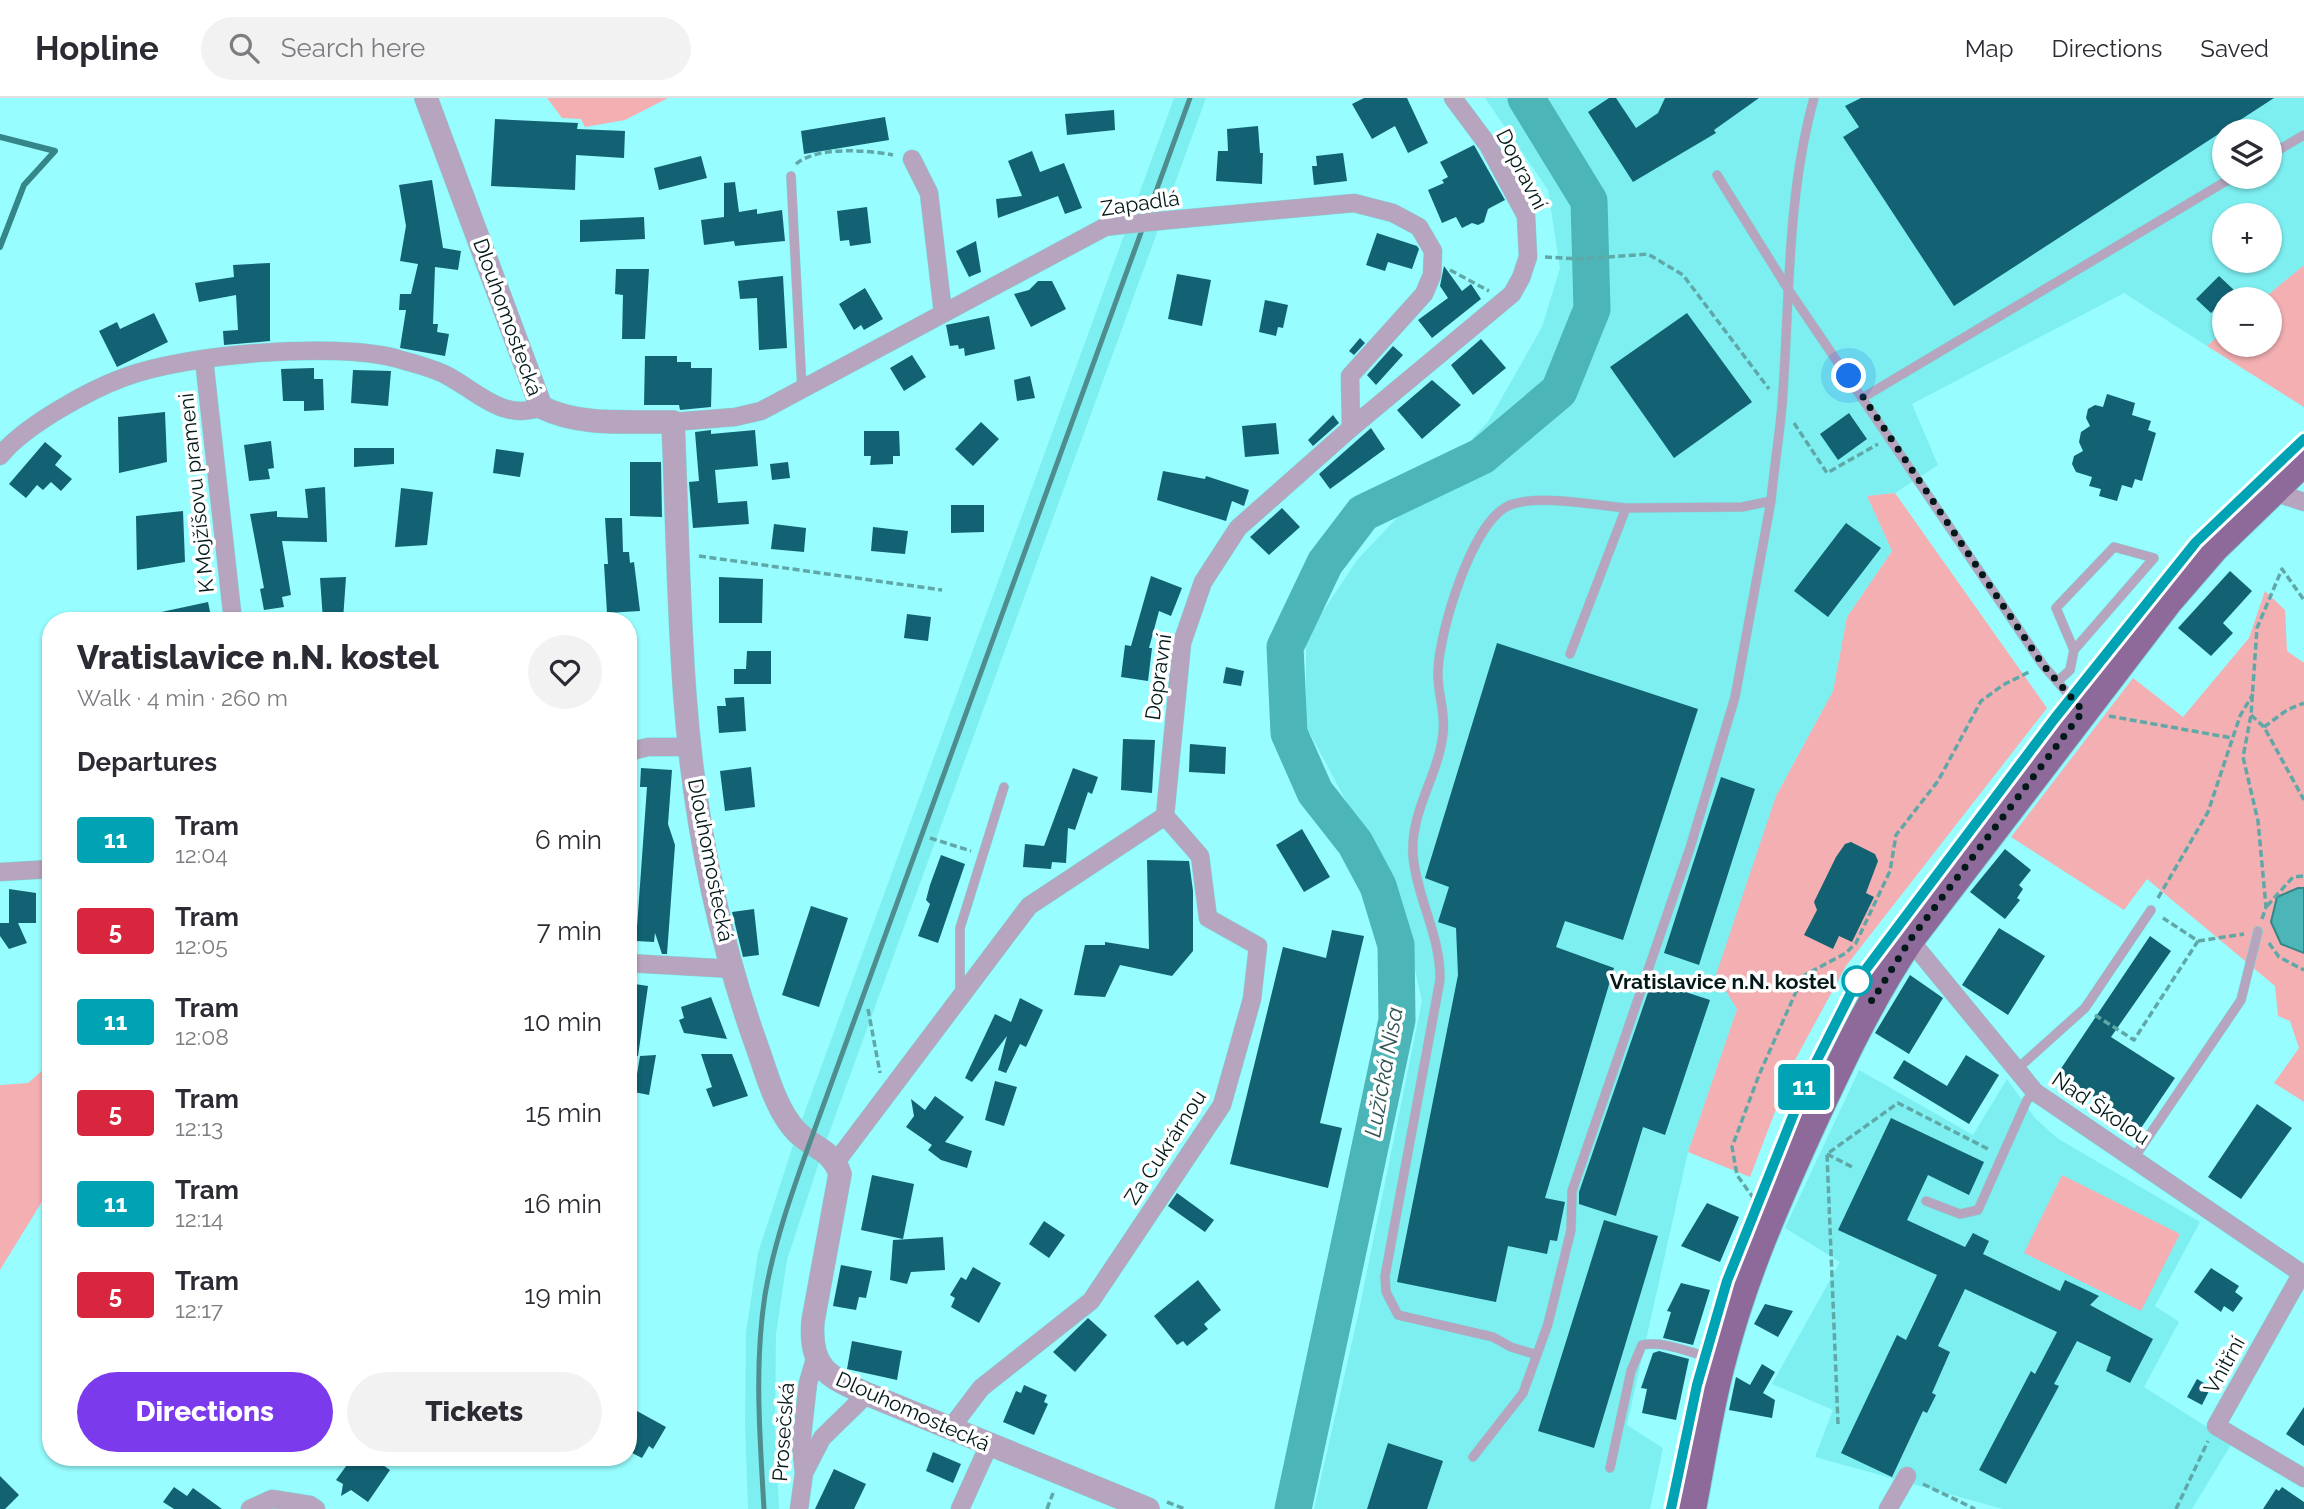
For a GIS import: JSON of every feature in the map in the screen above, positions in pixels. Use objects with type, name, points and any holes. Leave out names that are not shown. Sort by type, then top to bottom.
[{"type":"main road","points":[[1692,1509],[1722,1359],[1743,1287],[1773,1210],[1850,1041],[1882,981],[2083,711],[2208,555],[2271,491],[2304,463]]},
{"type":"street","name":"Dlouhomostecká","points":[[426,98],[541,407],[562,417],[583,420],[673,422],[685,698],[716,909],[759,1054],[785,1116],[796,1131],[828,1152],[836,1162],[840,1186],[813,1321],[811,1342],[815,1359],[834,1377],[867,1394],[1148,1509]]},
{"type":"street","name":"Dopravní","points":[[1165,816],[1182,643],[1203,582],[1238,528],[1351,428],[1512,294],[1521,278],[1528,257],[1526,216],[1488,145],[1453,98]]},
{"type":"street","points":[[912,159],[929,193],[943,313]]},
{"type":"street","name":"Zapadlá","points":[[673,422],[735,417],[761,411],[1105,227],[1354,203],[1393,213],[1419,227],[1433,251],[1432,275],[1424,294],[1350,376],[1351,428]]},
{"type":"street","name":"K Mojžíšovu prameni","points":[[0,456],[49,416],[126,376],[204,359],[350,351],[393,358],[444,374],[474,395],[513,413],[528,413],[541,407]]},
{"type":"street","name":"K Mojžíšovu prameni","points":[[204,359],[232,612]]},
{"type":"street","points":[[2271,491],[2304,502]]},
{"type":"street","points":[[637,750],[648,747],[691,747]]},
{"type":"street","points":[[836,1162],[960,994],[1029,906],[1165,816]]},
{"type":"street","name":"Za Cukrárnou","points":[[950,1429],[981,1388],[1091,1301],[1222,1105],[1252,999],[1258,946],[1208,918],[1200,856],[1165,816]]},
{"type":"street","points":[[0,872],[42,870]]},
{"type":"street","name":"Nad Školou","points":[[1910,940],[2015,1071],[2035,1092],[2303,1274]]},
{"type":"street","points":[[637,964],[733,969]]},
{"type":"street","name":"Vnitřní","points":[[2303,1274],[2216,1426],[2304,1478]]},
{"type":"street","name":"Prosečská","points":[[799,1509],[804,1473],[801,1445],[807,1383],[815,1359]]},
{"type":"street","points":[[804,1473],[822,1438],[867,1394]]},
{"type":"street","points":[[960,1509],[989,1445]]},
{"type":"street","points":[[1888,1509],[1908,1476]]},
{"type":"street","points":[[250,1509],[272,1499],[310,1505],[316,1509]]},
{"type":"lane","points":[[1473,1457],[1523,1393],[1548,1324],[1571,1230],[1572,1191],[1689,848],[1735,697],[1770,501],[1782,407],[1792,216],[1801,146],[1814,98]]},
{"type":"lane","points":[[2282,148],[2304,135]]},
{"type":"lane","points":[[1717,174],[1788,289],[1864,397],[2043,665],[2083,711]]},
{"type":"lane","points":[[791,176],[802,390]]},
{"type":"lane","points":[[1864,397],[2213,189]]},
{"type":"lane","points":[[1537,1355],[1493,1337],[1398,1315],[1386,1293],[1388,1263],[1440,980],[1437,940],[1413,858],[1415,821],[1443,736],[1445,720],[1437,670],[1441,644],[1463,575],[1482,531],[1495,515],[1509,506],[1524,502],[1562,502],[1626,508],[1742,507],[1770,501]]},
{"type":"lane","points":[[1570,654],[1626,508]]},
{"type":"lane","points":[[2058,681],[2070,670],[2074,650],[2154,558],[2114,547],[2056,608],[2074,650]]},
{"type":"lane","points":[[960,994],[960,928],[1004,787]]},
{"type":"lane","points":[[2015,1071],[2085,1008],[2151,911]]},
{"type":"lane","points":[[2134,1158],[2241,1000],[2258,931]]},
{"type":"lane","points":[[1926,1201],[1960,1214],[1978,1210],[2026,1100],[2035,1092]]},
{"type":"lane","points":[[1610,1468],[1631,1371],[1642,1345],[1656,1342],[1694,1355],[1722,1359]]},
{"type":"path","points":[[791,176],[795,165],[803,158],[846,151],[912,159]]},
{"type":"path","points":[[1528,257],[1581,259],[1648,254],[1683,275],[1782,407],[1827,473],[1885,439]]},
{"type":"path","points":[[1443,266],[1489,291]]},
{"type":"path","points":[[679,553],[942,590]]},
{"type":"path","points":[[2266,907],[2258,821],[2243,757],[2251,715],[2257,628],[2282,569],[2304,600]]},
{"type":"path","points":[[1773,1210],[1756,1203],[1737,1175],[1732,1147],[1790,1000],[1803,976],[1846,953],[1856,943],[1890,871],[1896,835],[1938,781],[1981,701],[2003,685],[2043,665]]},
{"type":"path","points":[[2253,694],[2240,716],[2208,813],[2151,911],[2198,941],[2258,931]]},
{"type":"path","points":[[2264,727],[2287,710],[2304,703]]},
{"type":"path","points":[[2083,711],[2234,738]]},
{"type":"path","points":[[2251,715],[2264,727],[2274,751],[2304,800]]},
{"type":"path","points":[[930,838],[983,855]]},
{"type":"path","points":[[2258,931],[2266,907],[2293,877],[2304,877]]},
{"type":"path","points":[[2258,931],[2279,957],[2304,970]]},
{"type":"path","points":[[2085,1008],[2134,1040],[2198,941]]},
{"type":"path","points":[[868,1009],[884,1099]]},
{"type":"path","points":[[1827,1154],[1898,1103],[2000,1155]]},
{"type":"path","points":[[1816,1148],[1854,1168]]},
{"type":"path","points":[[1827,1154],[1838,1424]]},
{"type":"path","points":[[2176,1509],[2216,1426]]},
{"type":"path","points":[[1908,1476],[1975,1509]]},
{"type":"path","points":[[1047,1509],[1054,1488]]},
{"type":"shaded area","points":[[547,98],[668,98],[625,120],[585,127],[581,119],[562,118]]},
{"type":"shaded area","points":[[1174,98],[1206,98],[824,1147],[787,1260],[776,1334],[775,1425],[779,1509],[748,1509],[746,1332],[758,1253],[796,1136]]},
{"type":"shaded area","points":[[1485,98],[2304,98],[2304,265],[2277,287],[2212,287],[2212,342],[2207,346],[2124,293],[1912,404],[1938,465],[1895,493],[1867,496],[1892,551],[1847,617],[1833,691],[1776,796],[1737,1009],[1688,1152],[1627,1425],[1663,1448],[1650,1509],[1314,1509],[1357,1320],[1422,1001],[1400,902],[1306,726],[1306,637],[1357,560],[1488,422],[1542,327],[1560,268],[1548,190]]},
{"type":"shaded area","points":[[2304,265],[2304,407],[2224,357],[2282,357],[2282,287],[2277,287]]},
{"type":"shaded area","points":[[1895,493],[2047,708],[1846,966],[1795,1060],[1750,1177],[1688,1152],[1737,1009],[1716,975],[1776,796],[1833,691],[1847,617],[1892,551],[1867,496]]},
{"type":"shaded area","points":[[2265,591],[2285,610],[2287,651],[2304,663],[2304,1102],[2274,1083],[2299,1048],[2290,1021],[2278,1016],[2275,986],[2147,879],[2124,910],[2011,837],[2133,678],[2183,717],[2249,638]]},
{"type":"shaded area","points":[[2304,888],[2304,953],[2281,944],[2271,922],[2277,897]]},
{"type":"shaded area","points":[[1859,1070],[1973,1135],[2007,1079],[2035,1118],[2057,1138],[2200,1222],[2155,1306],[2179,1322],[2144,1387],[2232,1443],[2192,1509],[2003,1509],[1815,1457],[1833,1410],[1772,1384],[1840,1262],[1785,1228]]},
{"type":"shaded area","points":[[42,1071],[42,1202],[0,1270],[0,1085],[28,1083]]},
{"type":"shaded area","points":[[2062,1175],[2180,1234],[2141,1311],[2024,1253]]},
{"type":"building","points":[[1364,98],[1407,98],[1428,143],[1408,153],[1395,126],[1372,139],[1352,104]]},
{"type":"building","points":[[1609,98],[1616,98],[1636,128],[1658,113],[1665,98],[1759,98],[1714,130],[1716,133],[1633,182],[1588,112]]},
{"type":"building","points":[[1861,98],[2274,98],[2242,119],[2212,119],[2212,138],[1954,306],[1843,137],[1859,127],[1845,106]]},
{"type":"building","points":[[1114,110],[1115,130],[1067,135],[1065,114]]},
{"type":"building","points":[[885,117],[889,140],[804,154],[801,131]]},
{"type":"building","points":[[495,119],[578,123],[577,129],[625,131],[624,158],[576,155],[575,190],[491,186]]},
{"type":"building","points":[[1258,126],[1260,153],[1263,153],[1262,184],[1216,181],[1218,151],[1228,151],[1227,129]]},
{"type":"building","points":[[1474,145],[1505,200],[1488,209],[1484,222],[1478,225],[1472,223],[1462,228],[1456,217],[1442,223],[1428,190],[1444,183],[1442,180],[1448,177],[1440,162]]},
{"type":"building","points":[[1032,151],[1040,172],[1064,163],[1082,208],[1065,214],[1058,196],[998,218],[996,199],[1022,196],[1008,161]]},
{"type":"building","points":[[1343,153],[1347,181],[1314,185],[1312,166],[1317,166],[1316,156]]},
{"type":"building","points":[[701,156],[707,178],[659,190],[654,168]]},
{"type":"building","points":[[432,180],[443,248],[461,251],[458,270],[435,267],[433,324],[438,324],[437,332],[449,334],[445,356],[400,348],[406,310],[399,310],[400,294],[411,294],[418,264],[400,261],[406,226],[399,185]]},
{"type":"building","points":[[735,182],[739,212],[757,209],[757,214],[782,210],[785,241],[735,246],[734,241],[704,245],[701,220],[724,217],[724,183]]},
{"type":"building","points":[[867,207],[871,243],[850,246],[849,240],[840,241],[837,211]]},
{"type":"building","points":[[644,217],[645,239],[580,242],[580,220]]},
{"type":"building","points":[[1377,233],[1417,246],[1419,249],[1412,269],[1388,262],[1385,271],[1366,265]]},
{"type":"building","points":[[976,241],[981,272],[969,277],[956,251]]},
{"type":"building","points":[[270,263],[270,341],[224,345],[223,331],[238,330],[236,295],[199,302],[195,283],[234,277],[233,265]]},
{"type":"building","points":[[1444,266],[1462,291],[1471,284],[1481,299],[1432,338],[1418,320],[1448,298],[1440,286]]},
{"type":"building","points":[[616,269],[649,269],[645,339],[622,339],[623,295],[615,294]]},
{"type":"building","points":[[1177,274],[1211,280],[1202,326],[1168,319]]},
{"type":"building","points":[[783,276],[787,348],[759,350],[757,298],[740,299],[738,281]]},
{"type":"building","points":[[2219,276],[2231,287],[2212,287],[2211,313],[2196,299]]},
{"type":"building","points":[[1038,281],[1052,281],[1066,309],[1031,327],[1014,294],[1029,290]]},
{"type":"building","points":[[865,288],[883,319],[864,330],[861,325],[854,330],[839,304]]},
{"type":"building","points":[[1265,300],[1288,305],[1283,328],[1278,327],[1276,336],[1259,332]]},
{"type":"building","points":[[154,313],[168,342],[117,367],[99,331],[117,322],[120,329]]},
{"type":"building","points":[[1687,313],[1752,402],[1674,458],[1610,367]]},
{"type":"building","points":[[989,316],[995,349],[965,356],[964,348],[959,349],[958,345],[950,346],[946,325]]},
{"type":"building","points":[[1360,338],[1365,343],[1354,355],[1349,351]]},
{"type":"building","points":[[1481,339],[1506,368],[1473,395],[1451,365]]},
{"type":"building","points":[[1393,346],[1403,355],[1376,385],[1367,375]]},
{"type":"building","points":[[912,355],[926,377],[904,391],[890,368]]},
{"type":"building","points":[[645,356],[677,356],[677,362],[691,362],[691,368],[712,368],[711,407],[680,410],[679,405],[644,405]]},
{"type":"building","points":[[314,368],[314,379],[323,379],[324,410],[304,411],[304,401],[283,401],[281,369]]},
{"type":"building","points":[[353,370],[391,371],[388,406],[351,403]]},
{"type":"building","points":[[1030,376],[1035,398],[1017,401],[1014,380]]},
{"type":"building","points":[[1432,380],[1461,405],[1422,439],[1397,410]]},
{"type":"building","points":[[2107,394],[2135,403],[2132,415],[2151,421],[2148,430],[2156,433],[2142,481],[2135,479],[2132,488],[2122,485],[2117,501],[2099,496],[2101,489],[2089,486],[2092,477],[2076,472],[2072,464],[2074,456],[2083,451],[2079,442],[2081,432],[2090,426],[2086,418],[2088,409],[2095,405],[2103,407]]},
{"type":"building","points":[[165,412],[167,462],[119,473],[118,417]]},
{"type":"building","points":[[1849,413],[1867,439],[1838,460],[1820,434]]},
{"type":"building","points":[[1333,415],[1339,423],[1313,446],[1308,440]]},
{"type":"building","points":[[981,422],[999,439],[973,466],[955,449]]},
{"type":"building","points":[[1276,423],[1279,454],[1245,457],[1242,426]]},
{"type":"building","points":[[1371,428],[1385,449],[1330,489],[1319,474]]},
{"type":"building","points":[[711,430],[711,434],[755,430],[758,466],[715,470],[718,503],[747,501],[749,524],[693,528],[689,482],[699,481],[695,432]]},
{"type":"building","points":[[864,431],[899,431],[900,456],[893,456],[893,464],[870,465],[871,456],[864,456]]},
{"type":"building","points":[[271,441],[274,468],[268,469],[270,479],[249,481],[244,445]]},
{"type":"building","points":[[45,442],[62,456],[55,465],[72,479],[61,491],[51,482],[43,490],[37,485],[26,498],[9,484]]},
{"type":"building","points":[[354,448],[394,448],[394,464],[354,467]]},
{"type":"building","points":[[496,449],[524,453],[520,477],[493,473]]},
{"type":"building","points":[[630,462],[661,462],[662,517],[630,516]]},
{"type":"building","points":[[788,462],[790,478],[772,480],[770,464]]},
{"type":"building","points":[[1163,471],[1205,479],[1206,476],[1249,490],[1244,506],[1232,501],[1226,521],[1157,500]]},
{"type":"building","points":[[325,487],[327,542],[282,541],[291,595],[282,597],[284,607],[264,610],[260,589],[264,588],[250,514],[277,511],[277,517],[308,518],[305,489]]},
{"type":"building","points":[[401,488],[433,492],[427,545],[395,547]]},
{"type":"building","points":[[951,505],[984,505],[984,532],[951,533]]},
{"type":"building","points":[[1282,508],[1300,527],[1269,555],[1250,537]]},
{"type":"building","points":[[183,511],[185,562],[137,570],[136,516]]},
{"type":"building","points":[[605,518],[622,518],[623,552],[629,552],[630,563],[634,562],[640,611],[607,612],[604,564],[608,564]]},
{"type":"building","points":[[1846,523],[1881,548],[1828,617],[1794,591]]},
{"type":"building","points":[[774,524],[806,528],[804,552],[771,549]]},
{"type":"building","points":[[873,527],[908,531],[905,554],[871,551]]},
{"type":"building","points":[[2230,571],[2252,591],[2223,623],[2233,633],[2211,656],[2178,628]]},
{"type":"building","points":[[1151,576],[1182,588],[1171,616],[1159,611],[1149,648],[1152,648],[1148,681],[1121,677],[1125,645],[1131,646]]},
{"type":"building","points":[[346,577],[344,612],[322,612],[320,578]]},
{"type":"building","points":[[719,577],[763,579],[762,623],[719,623]]},
{"type":"building","points":[[208,602],[210,612],[161,612]]},
{"type":"building","points":[[907,614],[931,617],[928,641],[904,638]]},
{"type":"building","points":[[1497,643],[1698,709],[1623,940],[1565,921],[1556,947],[1614,968],[1545,1198],[1565,1202],[1557,1241],[1550,1240],[1547,1254],[1508,1246],[1496,1302],[1397,1282],[1458,975],[1456,928],[1438,922],[1449,887],[1425,878]]},
{"type":"building","points":[[747,651],[771,651],[771,684],[734,684],[734,669],[746,669]]},
{"type":"building","points":[[1226,667],[1244,671],[1241,686],[1223,683]]},
{"type":"building","points":[[744,697],[746,731],[719,733],[717,706],[726,706],[725,698]]},
{"type":"building","points":[[1123,739],[1155,740],[1152,793],[1121,790]]},
{"type":"building","points":[[1190,744],[1226,747],[1225,774],[1189,772]]},
{"type":"building","points":[[751,767],[755,807],[725,811],[720,771]]},
{"type":"building","points":[[641,768],[672,770],[668,824],[675,845],[667,954],[662,954],[655,933],[654,942],[637,941],[647,787],[640,787]]},
{"type":"building","points":[[1073,768],[1098,777],[1092,794],[1088,792],[1075,830],[1068,828],[1066,863],[1052,862],[1051,869],[1023,867],[1025,844],[1044,846]]},
{"type":"building","points":[[1721,777],[1755,789],[1699,965],[1664,953]]},
{"type":"building","points":[[1302,829],[1330,877],[1304,892],[1276,845]]},
{"type":"building","points":[[1851,842],[1875,854],[1878,861],[1866,893],[1874,897],[1852,942],[1839,936],[1833,949],[1804,935],[1817,910],[1814,902],[1836,857],[1845,844]]},
{"type":"building","points":[[2005,849],[2031,870],[2019,885],[2023,889],[2017,898],[2020,900],[2005,919],[1970,892]]},
{"type":"building","points":[[941,855],[965,864],[938,943],[918,936],[930,904],[926,900]]},
{"type":"building","points":[[1147,860],[1189,861],[1193,891],[1193,951],[1172,976],[1120,965],[1105,997],[1074,995],[1085,945],[1105,945],[1105,942],[1149,949]]},
{"type":"building","points":[[9,889],[36,893],[36,923],[9,923]]},
{"type":"building","points":[[811,906],[848,918],[819,1007],[782,995]]},
{"type":"building","points":[[754,909],[759,955],[743,957],[732,912]]},
{"type":"building","points":[[0,923],[18,923],[27,943],[9,949],[0,936]]},
{"type":"building","points":[[1999,928],[2045,956],[2008,1015],[1962,985]]},
{"type":"building","points":[[1332,930],[1364,936],[1320,1123],[1342,1128],[1328,1188],[1230,1164],[1283,947],[1326,958]]},
{"type":"building","points":[[2150,936],[2171,951],[2111,1037],[2175,1078],[2141,1128],[2058,1073]]},
{"type":"building","points":[[1910,975],[1943,998],[1909,1054],[1875,1033]]},
{"type":"building","points":[[1652,981],[1710,1000],[1665,1135],[1643,1127],[1616,1216],[1579,1204],[1579,1192]]},
{"type":"building","points":[[637,984],[648,986],[637,1056]]},
{"type":"building","points":[[711,997],[727,1039],[684,1033],[679,1020],[684,1018],[681,1007]]},
{"type":"building","points":[[1020,998],[1043,1010],[1026,1047],[1020,1044],[1006,1073],[998,1070],[1007,1036],[972,1082],[965,1078],[995,1014],[1011,1022]]},
{"type":"building","points":[[701,1054],[732,1054],[748,1096],[713,1107],[706,1089],[712,1087]]},
{"type":"building","points":[[656,1055],[649,1095],[637,1093],[640,1056]]},
{"type":"building","points":[[1966,1055],[1999,1075],[1969,1124],[1893,1078],[1904,1060],[1947,1086]]},
{"type":"building","points":[[995,1081],[1017,1087],[1004,1126],[985,1120]]},
{"type":"building","points":[[935,1096],[964,1117],[945,1142],[972,1151],[967,1168],[941,1160],[928,1150],[932,1145],[906,1127],[914,1116],[911,1099],[925,1110]]},
{"type":"building","points":[[2257,1104],[2292,1128],[2241,1199],[2208,1177]]},
{"type":"building","points":[[1891,1118],[1984,1162],[1969,1195],[1928,1175],[1907,1220],[1965,1247],[1973,1233],[1989,1241],[1983,1254],[2060,1291],[2065,1280],[2099,1296],[2090,1305],[2153,1339],[2130,1383],[2106,1371],[2111,1357],[2077,1341],[2054,1384],[2059,1386],[2006,1484],[1979,1470],[2031,1371],[2035,1374],[2057,1332],[1965,1289],[1938,1346],[1950,1352],[1932,1393],[1936,1395],[1927,1413],[1923,1411],[1892,1477],[1841,1453],[1897,1335],[1906,1340],[1937,1275],[1838,1230]]},
{"type":"building","points":[[872,1175],[914,1184],[903,1239],[861,1230]]},
{"type":"building","points":[[1177,1193],[1214,1220],[1205,1232],[1168,1206]]},
{"type":"building","points":[[1707,1203],[1739,1217],[1720,1262],[1681,1246]]},
{"type":"building","points":[[1604,1220],[1658,1236],[1594,1448],[1538,1431]]},
{"type":"building","points":[[1044,1221],[1065,1235],[1049,1258],[1029,1244]]},
{"type":"building","points":[[943,1237],[945,1270],[911,1272],[907,1284],[890,1280],[893,1240]]},
{"type":"building","points":[[841,1265],[872,1271],[866,1298],[859,1297],[856,1310],[833,1306]]},
{"type":"building","points":[[973,1267],[1001,1283],[979,1323],[951,1307],[955,1298],[950,1295],[961,1277],[966,1280]]},
{"type":"building","points":[[2211,1268],[2239,1286],[2235,1292],[2243,1298],[2233,1312],[2224,1306],[2221,1312],[2194,1292]]},
{"type":"building","points":[[1198,1280],[1221,1310],[1204,1324],[1208,1329],[1187,1346],[1183,1341],[1177,1345],[1154,1316]]},
{"type":"building","points":[[1681,1283],[1710,1290],[1693,1345],[1663,1338],[1671,1312],[1667,1311]]},
{"type":"building","points":[[1765,1304],[1793,1311],[1778,1337],[1754,1324]]},
{"type":"building","points":[[1088,1318],[1107,1335],[1075,1372],[1053,1352]]},
{"type":"building","points":[[852,1341],[902,1351],[897,1380],[847,1369]]},
{"type":"building","points":[[1659,1351],[1689,1359],[1676,1420],[1642,1413],[1647,1389],[1641,1388],[1653,1353]]},
{"type":"building","points":[[1762,1364],[1775,1372],[1763,1393],[1775,1400],[1772,1418],[1729,1410],[1736,1377],[1750,1385]]},
{"type":"building","points":[[2197,1379],[2211,1387],[2202,1405],[2187,1397]]},
{"type":"building","points":[[1024,1385],[1047,1395],[1044,1402],[1048,1404],[1034,1435],[1003,1422],[1016,1391],[1021,1393]]},
{"type":"building","points":[[2304,1407],[2304,1446],[2286,1434]]},
{"type":"building","points":[[637,1411],[666,1427],[653,1449],[649,1446],[642,1458],[637,1456]]},
{"type":"building","points":[[1388,1443],[1443,1461],[1427,1509],[1367,1509]]},
{"type":"building","points":[[933,1452],[961,1464],[953,1483],[926,1471]]},
{"type":"building","points":[[346,1466],[384,1466],[390,1470],[368,1502],[351,1490],[341,1496],[343,1484],[336,1480]]},
{"type":"building","points":[[834,1469],[866,1484],[854,1509],[815,1509]]},
{"type":"building","points":[[0,1476],[19,1495],[5,1509],[0,1509]]},
{"type":"building","points":[[174,1487],[187,1496],[193,1488],[222,1509],[174,1509],[163,1502]]},
{"type":"building","points":[[2282,1487],[2304,1502],[2304,1509],[2263,1509],[2276,1489],[2279,1491]]},
{"type":"waterway","name":"Lužická Nisa","points":[[1293,1509],[1397,1020],[1396,945],[1378,886],[1355,843],[1315,792],[1289,733],[1285,647],[1325,563],[1363,513],[1482,456],[1559,391],[1592,309],[1589,201],[1526,98]]},
{"type":"waterway","points":[[0,137],[55,151],[24,185],[0,247]]},
{"type":"tram line","points":[[1671,1509],[1697,1385],[1727,1281],[1808,1078],[1857,981],[1942,863],[2195,542],[2304,439]]},
{"type":"tram line","name":"11","points":[[1671,1509],[1697,1385],[1727,1281],[1808,1078],[1857,981],[1942,863],[2196,542],[2273,465],[2304,439]]},
{"type":"railway","points":[[764,1509],[759,1402],[760,1348],[765,1295],[784,1218],[1190,98]]},
{"type":"place","name":"Vratislavice n.N. kostel","points":[[1857,981]]},
{"type":"route","points":[[1849,376],[2043,665],[2083,711],[1910,940],[1872,1001],[1857,981]]}]
